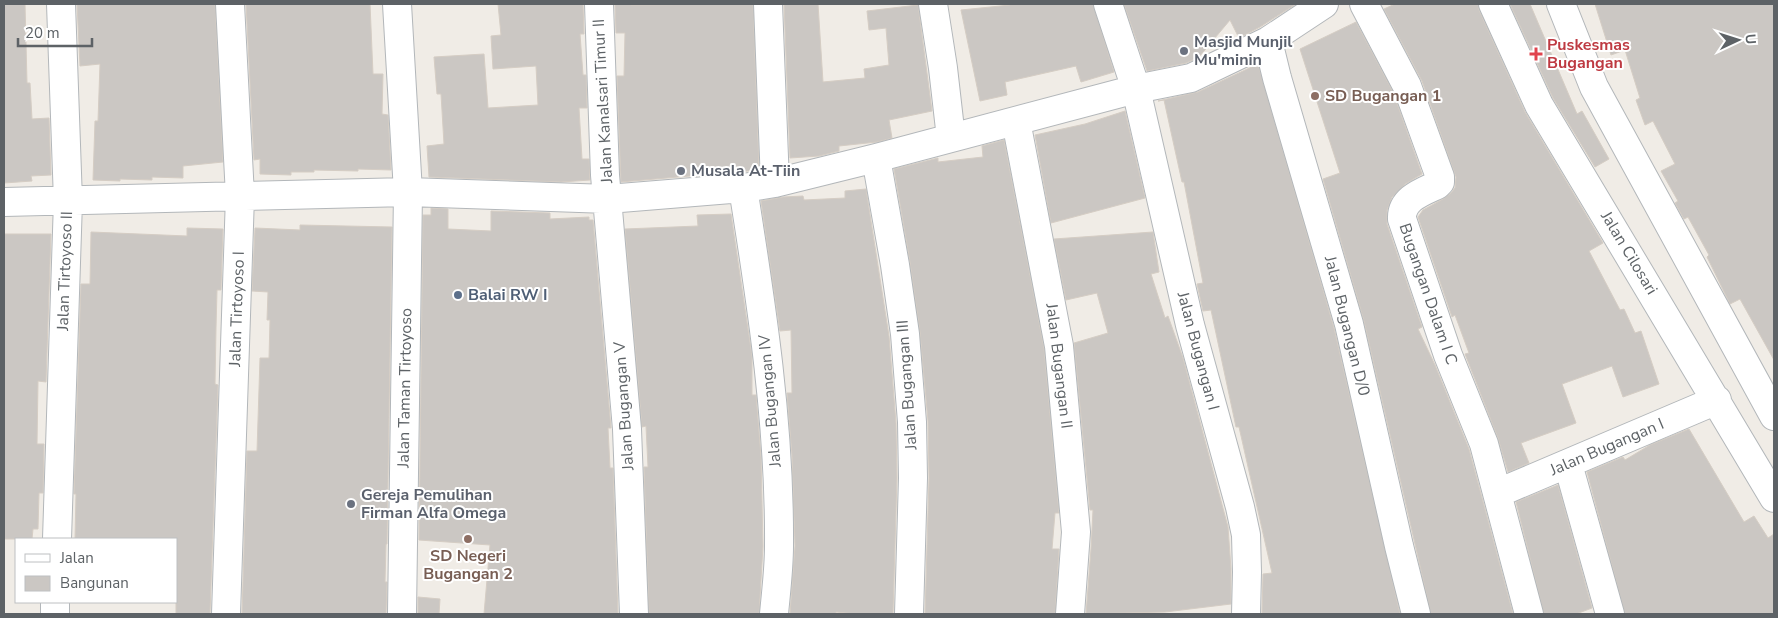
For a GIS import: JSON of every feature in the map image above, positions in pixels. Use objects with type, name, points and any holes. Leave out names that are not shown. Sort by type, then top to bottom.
[{"type":"street","name":"Jalan Tirtoyoso II","points":[[57,538],[68,201],[61,4]]},
{"type":"street","name":"Jalan Tirtoyoso I","points":[[226,614],[240,196],[230,4]]},
{"type":"street","name":"Jalan Taman Tirtoyoso","points":[[397,4],[408,192],[402,614]]},
{"type":"street","name":"Jalan Kanalsari Timur II","points":[[599,4],[605,175],[608,199]]},
{"type":"street","points":[[768,4],[775,183]]},
{"type":"street","points":[[933,4],[952,138]]},
{"type":"street","name":"Jalan Bugangan I","points":[[1108,4],[1136,89],[1190,325],[1246,534],[1248,572],[1246,614]]},
{"type":"street","points":[[4,202],[408,192],[608,199],[743,188],[775,183],[1136,89],[1191,78],[1268,41],[1324,4]]},
{"type":"street","name":"Bugangan Dalam I C","points":[[1364,4],[1408,86],[1440,177],[1440,182],[1437,185],[1411,198],[1403,208],[1402,219],[1448,355],[1484,444],[1529,614]]},
{"type":"street","name":"Jalan Cilosari","points":[[1493,4],[1539,105],[1774,498]]},
{"type":"street","points":[[1562,4],[1594,87],[1773,414],[1735,431]]},
{"type":"street","name":"Jalan Bugangan D/0","points":[[1268,41],[1277,78],[1349,324],[1416,614]]},
{"type":"street","name":"Jalan Bugangan II","points":[[1016,121],[1059,346],[1076,532],[1070,614]]},
{"type":"street","name":"Jalan Bugangan III","points":[[876,158],[899,295],[912,422],[913,478],[908,614]]},
{"type":"street","name":"Jalan Bugangan IV","points":[[743,188],[757,278],[773,407],[777,460],[779,547],[774,614]]},
{"type":"street","name":"Jalan Bugangan V","points":[[608,199],[627,429],[634,614]]},
{"type":"street","name":"Jalan Bugangan I","points":[[1498,493],[1717,400]]},
{"type":"street","points":[[1568,464],[1610,614]]},
{"type":"building","points":[[25,4],[27,83],[30,83],[32,119],[49,118],[51,175],[31,176],[32,181],[4,183],[4,5]]},
{"type":"building","points":[[77,4],[215,4],[223,162],[183,166],[183,178],[152,177],[152,180],[93,180],[95,121],[98,121],[100,64],[80,66]]},
{"type":"building","points":[[246,4],[370,4],[373,74],[383,74],[382,114],[388,115],[391,170],[314,170],[314,172],[291,172],[291,175],[260,174],[260,159],[254,160]]},
{"type":"building","points":[[498,4],[583,4],[584,34],[580,34],[583,75],[586,75],[587,108],[579,108],[582,159],[589,159],[590,180],[561,182],[429,177],[427,146],[444,144],[441,94],[437,94],[434,57],[484,54],[488,108],[538,105],[536,66],[493,69],[491,36],[501,35]]},
{"type":"building","points":[[615,4],[753,4],[759,170],[621,182],[617,76],[624,76],[625,33],[616,33]]},
{"type":"building","points":[[784,4],[818,4],[823,82],[865,78],[864,69],[889,65],[886,28],[869,30],[867,11],[918,5],[932,111],[889,120],[892,138],[877,142],[839,146],[839,151],[819,156],[790,158]]},
{"type":"building","points":[[1010,4],[1093,4],[1114,72],[1081,82],[1076,66],[1005,82],[1007,95],[980,101],[961,10]]},
{"type":"building","points":[[1124,4],[1296,4],[1239,38],[1230,20],[1199,57],[1186,63],[1147,71]]},
{"type":"building","points":[[1395,4],[1478,4],[1525,112],[1603,243],[1589,251],[1620,310],[1624,309],[1635,333],[1641,331],[1659,384],[1623,397],[1612,366],[1562,384],[1576,423],[1521,443],[1529,463],[1508,472],[1498,438],[1465,354],[1469,353],[1455,315],[1452,317],[1418,217],[1423,210],[1451,193],[1455,188],[1456,177],[1422,81],[1384,9]]},
{"type":"building","points":[[1510,4],[1530,4],[1577,114],[1582,111],[1609,159],[1595,167],[1553,98]]},
{"type":"building","points":[[1595,4],[1774,4],[1774,360],[1740,299],[1730,304],[1707,257],[1709,255],[1688,217],[1684,219],[1675,203],[1678,201],[1661,171],[1675,164],[1653,121],[1645,125],[1636,100],[1640,98],[1625,50],[1611,55]]},
{"type":"building","points":[[1356,22],[1393,92],[1422,174],[1405,184],[1392,197],[1387,210],[1387,224],[1422,327],[1418,329],[1435,365],[1469,449],[1513,614],[1431,614],[1364,321],[1323,179],[1340,173],[1300,49]]},
{"type":"building","points":[[1258,64],[1334,328],[1400,614],[1262,614],[1263,574],[1272,573],[1239,427],[1236,427],[1211,310],[1203,311],[1197,284],[1203,283],[1184,182],[1182,182],[1164,100],[1158,101],[1198,92]]},
{"type":"building","points":[[1125,111],[1145,198],[1051,223],[1035,135],[1085,124]]},
{"type":"building","points":[[1004,140],[1044,348],[1059,513],[1055,513],[1052,549],[1059,549],[1055,614],[925,614],[929,478],[928,421],[920,332],[894,169],[938,158],[938,162],[983,157],[982,146]]},
{"type":"building","points":[[866,189],[889,336],[896,423],[897,478],[893,614],[836,612],[836,614],[790,614],[795,546],[792,455],[787,393],[792,393],[791,330],[780,331],[761,201],[803,196],[804,200],[845,198],[845,191]]},
{"type":"building","points":[[431,208],[448,209],[448,229],[491,231],[491,211],[550,213],[550,219],[589,217],[589,220],[593,220],[611,428],[608,428],[610,468],[613,468],[618,614],[484,614],[490,545],[419,540],[423,215],[431,215]]},
{"type":"building","points":[[731,214],[752,356],[752,395],[756,395],[761,457],[763,546],[759,614],[649,614],[644,467],[648,467],[646,426],[642,427],[625,229],[698,226],[697,215]]},
{"type":"building","points":[[300,225],[392,227],[386,614],[242,614],[247,451],[257,451],[260,358],[269,358],[270,320],[267,320],[268,292],[252,291],[255,228],[300,230]]},
{"type":"building","points":[[187,228],[223,229],[221,290],[217,290],[215,384],[218,385],[210,614],[176,614],[176,603],[178,603],[178,538],[75,538],[76,494],[74,494],[81,284],[90,284],[91,232],[187,236]]},
{"type":"building","points":[[1153,232],[1159,272],[1151,274],[1165,318],[1168,316],[1183,358],[1228,527],[1231,604],[1165,612],[1086,614],[1093,510],[1090,510],[1074,343],[1108,333],[1097,293],[1066,300],[1054,239]]},
{"type":"building","points":[[4,234],[51,234],[46,382],[38,381],[37,444],[44,444],[43,493],[39,493],[38,529],[33,529],[32,538],[4,539]]},
{"type":"building","points":[[1689,429],[1744,522],[1754,516],[1768,538],[1774,534],[1774,614],[1625,614],[1587,472],[1623,457],[1625,460],[1650,445]]},
{"type":"building","points":[[1558,485],[1592,608],[1576,614],[1544,614],[1516,502]]},
{"type":"building","points":[[418,597],[440,599],[439,614],[418,614]]},
{"type":"place","name":"Masjid Munjil Mu'minin","points":[[1184,51]]},
{"type":"place","name":"Puskesmas Bugangan","points":[[1536,54]]},
{"type":"place","name":"SD Bugangan 1","points":[[1315,96]]},
{"type":"place","name":"Musala At-Tiin","points":[[681,171]]},
{"type":"place","name":"Balai RW I","points":[[458,295]]},
{"type":"place","name":"Gereja Pemulihan Firman Alfa Omega","points":[[351,504]]},
{"type":"place","name":"SD Negeri Bugangan 2","points":[[468,539]]}]
